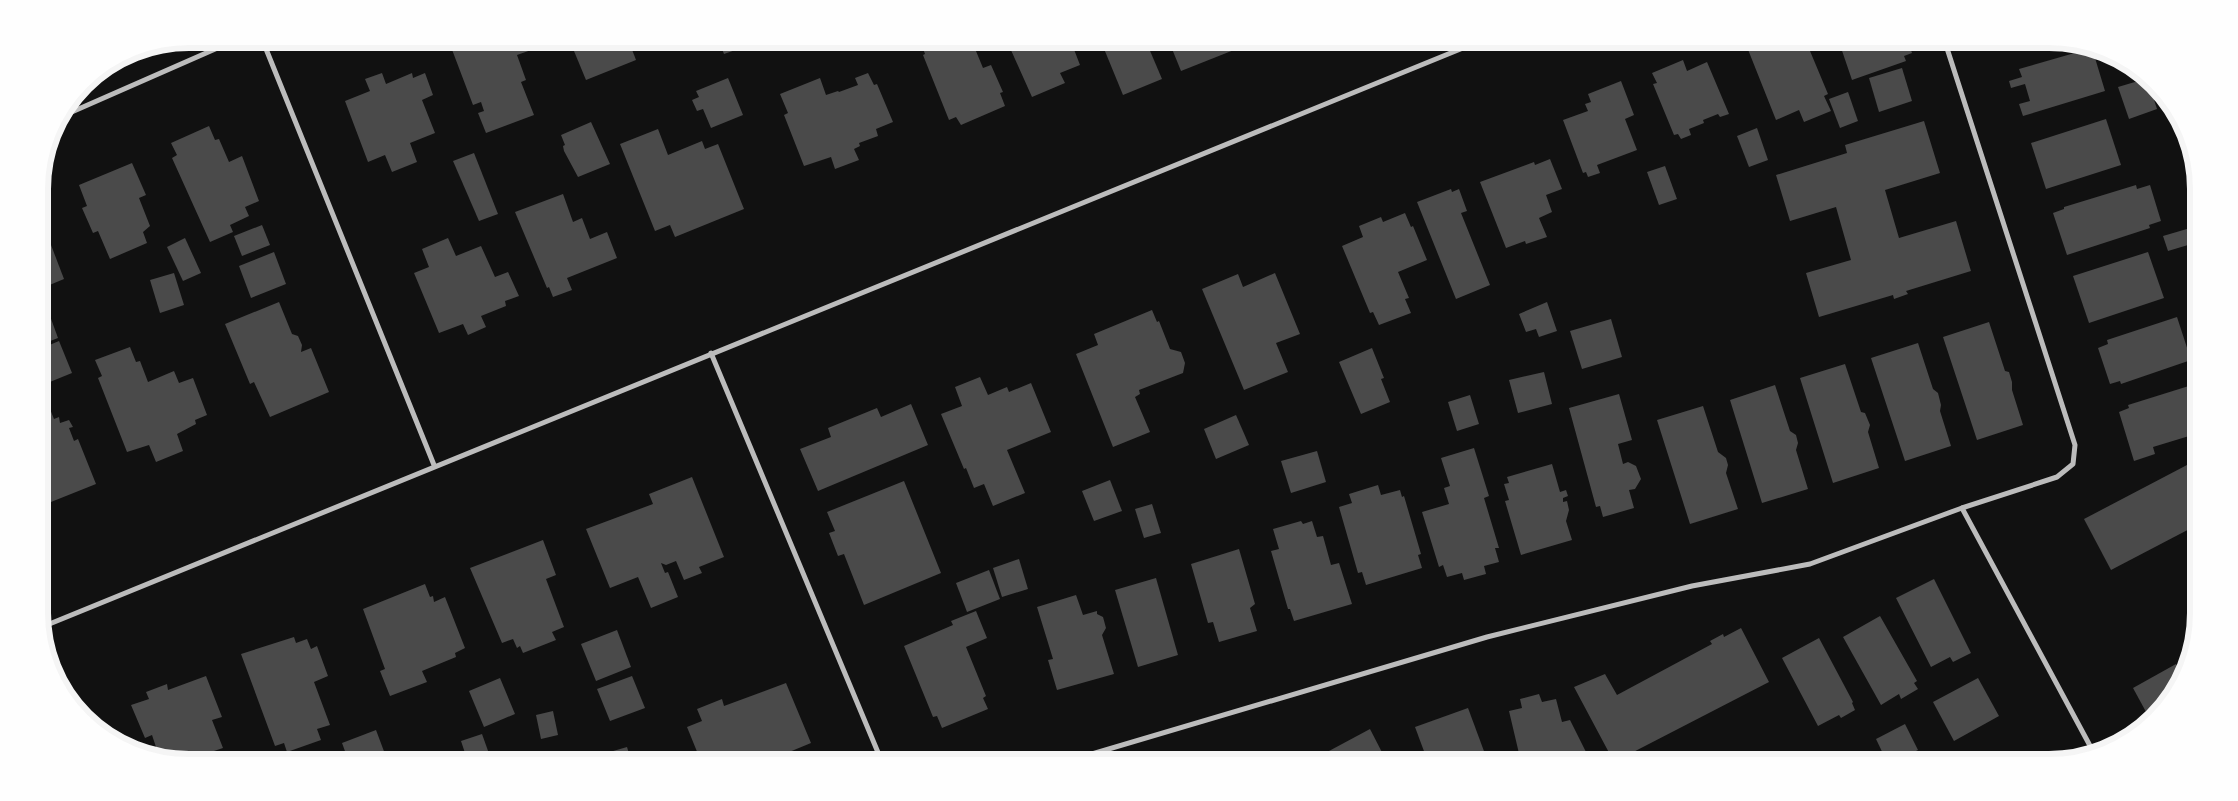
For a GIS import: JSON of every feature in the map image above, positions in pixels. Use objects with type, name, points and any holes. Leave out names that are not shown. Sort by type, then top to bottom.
[{"type":"street","points":[[48,624],[434,465],[1465,47]]},
{"type":"street","points":[[1094,754],[1487,637],[1692,586],[1810,564],[1962,508],[2057,477],[2073,464],[2075,445],[1947,47]]},
{"type":"street","points":[[69,113],[218,48]]},
{"type":"street","points":[[266,48],[434,465]]},
{"type":"street","points":[[711,353],[879,754]]},
{"type":"street","points":[[1962,508],[2091,747]]},
{"type":"building","points":[[1149,47],[1162,79],[1123,95],[1103,48]]},
{"type":"building","points":[[1171,47],[1240,47],[1181,71]]},
{"type":"building","points":[[1747,47],[1808,47],[1828,94],[1824,96],[1831,111],[1804,122],[1799,110],[1776,120]]},
{"type":"building","points":[[1841,47],[1910,47],[1912,53],[1904,56],[1906,61],[1852,80]]},
{"type":"building","points":[[1987,47],[1999,47],[1988,51]]},
{"type":"building","points":[[451,48],[534,48],[517,55],[526,80],[521,82],[534,115],[486,133],[478,113],[484,111],[481,102],[473,105]]},
{"type":"building","points":[[573,48],[631,48],[636,60],[586,80]]},
{"type":"building","points":[[721,48],[742,48],[724,54]]},
{"type":"building","points":[[923,48],[975,48],[983,68],[991,65],[1003,92],[1000,93],[1005,106],[961,125],[956,117],[949,120],[923,55],[925,54]]},
{"type":"building","points":[[1010,48],[1073,48],[1080,65],[1060,73],[1065,83],[1032,97]]},
{"type":"building","points":[[2081,51],[2094,55],[2105,91],[2023,116],[2019,104],[2030,101],[2025,84],[2011,88],[2009,81],[2022,77],[2019,69]]},
{"type":"building","points":[[1683,60],[1687,71],[1707,62],[1729,114],[1720,117],[1718,114],[1703,120],[1704,123],[1689,129],[1691,135],[1681,139],[1678,134],[1674,135],[1653,84],[1657,83],[1652,73]]},
{"type":"building","points":[[1902,68],[1912,101],[1879,112],[1869,78]]},
{"type":"building","points":[[382,73],[386,84],[412,73],[413,78],[425,73],[433,95],[422,100],[435,133],[410,143],[417,162],[392,172],[385,155],[368,162],[345,101],[370,91],[365,79]]},
{"type":"building","points":[[868,73],[874,85],[877,84],[893,122],[876,129],[878,136],[859,143],[860,146],[854,149],[859,160],[835,169],[831,157],[804,166],[784,115],[788,113],[780,94],[820,78],[826,95],[839,92],[858,85],[855,78]]},
{"type":"building","points":[[728,78],[743,115],[711,128],[703,109],[697,111],[692,100],[699,97],[696,91]]},
{"type":"building","points":[[1621,81],[1634,115],[1625,119],[1637,150],[1597,165],[1600,173],[1588,177],[1586,172],[1583,173],[1563,120],[1588,111],[1585,104],[1591,102],[1588,94]]},
{"type":"building","points":[[2139,81],[2152,92],[2157,109],[2129,119],[2118,87]]},
{"type":"building","points":[[1848,92],[1858,121],[1840,128],[1829,99]]},
{"type":"building","points":[[2106,119],[2121,165],[2046,189],[2031,143]]},
{"type":"building","points":[[1924,121],[1940,173],[1885,190],[1899,238],[1956,221],[1971,271],[1906,291],[1908,294],[1894,299],[1893,295],[1819,317],[1806,273],[1851,260],[1836,207],[1790,221],[1776,175],[1847,153],[1845,145]]},
{"type":"building","points":[[591,122],[610,164],[578,177],[564,151],[563,146],[565,145],[561,135]]},
{"type":"building","points":[[209,126],[215,140],[219,139],[229,162],[242,156],[259,201],[245,207],[249,216],[230,225],[233,232],[210,242],[172,158],[177,155],[171,143]]},
{"type":"building","points":[[1757,128],[1768,160],[1749,167],[1737,136]]},
{"type":"building","points":[[658,129],[668,155],[702,141],[705,149],[718,144],[744,209],[675,237],[670,225],[655,231],[620,144]]},
{"type":"building","points":[[474,153],[498,214],[479,221],[453,161]]},
{"type":"building","points":[[1550,159],[1562,189],[1546,195],[1552,212],[1539,218],[1547,237],[1526,244],[1525,241],[1506,248],[1480,182],[1534,162],[1535,165]]},
{"type":"building","points":[[132,163],[146,195],[139,198],[150,226],[143,232],[147,243],[110,259],[98,231],[93,233],[82,208],[87,206],[79,185]]},
{"type":"building","points":[[1665,166],[1677,199],[1659,205],[1647,172]]},
{"type":"building","points":[[2136,185],[2137,189],[2150,185],[2161,221],[2149,225],[2150,228],[2067,255],[2053,213],[2064,209],[2064,207]]},
{"type":"building","points":[[1451,189],[1452,192],[1459,189],[1467,211],[1461,213],[1490,285],[1456,299],[1417,202]]},
{"type":"building","points":[[563,194],[573,222],[582,218],[590,239],[607,232],[617,258],[567,278],[572,290],[553,297],[549,287],[547,288],[515,212]]},
{"type":"building","points":[[1405,213],[1411,227],[1413,226],[1427,260],[1398,272],[1409,298],[1405,299],[1411,313],[1379,325],[1373,312],[1370,313],[1342,246],[1363,237],[1359,226],[1381,217],[1383,222]]},
{"type":"building","points":[[262,225],[270,245],[242,256],[234,236]]},
{"type":"building","points":[[2190,228],[2190,244],[2168,251],[2163,236]]},
{"type":"building","points":[[48,237],[64,279],[48,286]]},
{"type":"building","points":[[185,238],[201,273],[183,281],[167,247]]},
{"type":"building","points":[[448,238],[456,256],[481,246],[495,277],[508,272],[519,296],[505,301],[506,306],[481,316],[486,327],[468,335],[463,324],[439,333],[414,273],[429,267],[422,249]]},
{"type":"building","points":[[274,252],[286,284],[251,298],[239,266]]},
{"type":"building","points":[[2148,252],[2164,298],[2089,323],[2073,276]]},
{"type":"building","points":[[174,273],[184,305],[160,313],[150,280]]},
{"type":"building","points":[[1275,273],[1300,334],[1276,343],[1288,372],[1244,390],[1202,289],[1238,274],[1243,287]]},
{"type":"building","points":[[279,302],[292,334],[298,336],[302,345],[301,352],[311,348],[329,392],[270,417],[254,382],[250,384],[225,324]]},
{"type":"building","points":[[1547,302],[1557,331],[1539,337],[1536,329],[1526,332],[1519,314]]},
{"type":"building","points":[[48,310],[58,338],[48,342]]},
{"type":"building","points":[[1152,310],[1157,322],[1159,321],[1170,349],[1181,352],[1185,363],[1183,373],[1139,390],[1140,394],[1135,397],[1150,432],[1113,447],[1076,354],[1098,345],[1094,334]]},
{"type":"building","points":[[2177,317],[2190,360],[2121,384],[2120,381],[2110,384],[2098,348],[2108,344],[2107,340]]},
{"type":"building","points":[[1611,319],[1622,357],[1582,369],[1570,331]]},
{"type":"building","points":[[1989,322],[2005,371],[2009,372],[2012,390],[2023,425],[1977,440],[1943,337]]},
{"type":"building","points":[[59,341],[72,373],[48,383],[48,346]]},
{"type":"building","points":[[1918,343],[1933,389],[1938,393],[1941,405],[1940,411],[1951,446],[1905,461],[1871,358]]},
{"type":"building","points":[[130,347],[136,362],[140,361],[148,382],[174,371],[179,383],[193,378],[207,415],[195,420],[196,424],[177,434],[183,451],[156,462],[149,445],[127,452],[98,378],[102,376],[95,360]]},
{"type":"building","points":[[1372,348],[1384,378],[1381,379],[1390,402],[1361,414],[1339,362]]},
{"type":"building","points":[[1845,364],[1861,412],[1865,413],[1870,425],[1868,432],[1879,468],[1833,483],[1800,378]]},
{"type":"building","points":[[1544,372],[1552,404],[1518,413],[1509,380]]},
{"type":"building","points":[[980,377],[988,395],[1007,387],[1009,392],[1031,383],[1051,432],[1007,450],[1025,493],[993,506],[984,484],[974,488],[941,414],[962,406],[955,387]]},
{"type":"building","points":[[1775,385],[1790,431],[1796,435],[1798,443],[1796,450],[1808,489],[1762,503],[1730,400]]},
{"type":"building","points":[[2190,386],[2190,436],[2153,447],[2155,454],[2134,461],[2119,412],[2129,408],[2128,405]]},
{"type":"building","points":[[1619,394],[1632,440],[1618,444],[1623,464],[1628,462],[1636,466],[1641,479],[1635,489],[1629,490],[1634,508],[1603,517],[1600,506],[1596,507],[1569,408]]},
{"type":"building","points":[[1470,395],[1479,424],[1457,431],[1448,402]]},
{"type":"building","points":[[47,403],[54,419],[59,417],[60,423],[69,420],[73,427],[69,428],[74,441],[78,439],[96,484],[47,503]]},
{"type":"building","points":[[911,404],[928,445],[818,491],[800,449],[831,437],[828,428],[877,408],[881,417]]},
{"type":"building","points":[[1703,406],[1718,452],[1726,458],[1728,465],[1726,473],[1738,509],[1690,524],[1657,420]]},
{"type":"building","points":[[1236,415],[1249,445],[1216,459],[1204,429]]},
{"type":"building","points":[[1474,448],[1489,496],[1484,498],[1499,548],[1495,548],[1499,562],[1484,566],[1486,574],[1464,580],[1462,573],[1447,577],[1443,565],[1439,567],[1422,512],[1449,504],[1444,488],[1450,486],[1441,458]]},
{"type":"building","points":[[1317,451],[1326,482],[1291,493],[1281,461]]},
{"type":"building","points":[[1552,464],[1560,492],[1566,490],[1568,496],[1563,498],[1563,502],[1567,501],[1569,510],[1566,521],[1572,540],[1521,555],[1505,501],[1509,500],[1504,484],[1509,483],[1507,477]]},
{"type":"building","points":[[2187,465],[2190,471],[2190,529],[2111,570],[2084,519]]},
{"type":"building","points":[[692,477],[724,557],[699,567],[702,573],[684,580],[676,561],[666,565],[661,563],[665,573],[668,572],[678,597],[651,608],[638,577],[610,588],[586,529],[653,504],[649,494]]},
{"type":"building","points":[[1110,480],[1122,511],[1094,521],[1082,491]]},
{"type":"building","points":[[904,481],[941,573],[864,605],[844,554],[838,556],[829,533],[835,531],[827,512]]},
{"type":"building","points":[[1378,485],[1381,495],[1400,490],[1402,497],[1404,496],[1421,554],[1418,555],[1422,568],[1366,585],[1362,572],[1358,573],[1339,507],[1352,503],[1349,494]]},
{"type":"building","points":[[1152,504],[1161,533],[1144,538],[1135,509]]},
{"type":"building","points":[[1301,521],[1303,524],[1312,521],[1317,537],[1323,536],[1331,565],[1339,563],[1352,604],[1294,621],[1290,609],[1288,609],[1271,551],[1279,549],[1273,529]]},
{"type":"building","points":[[543,540],[556,575],[546,579],[564,627],[552,632],[556,640],[523,653],[520,646],[517,648],[513,639],[502,643],[470,568]]},
{"type":"building","points":[[1239,549],[1255,604],[1250,608],[1257,631],[1219,642],[1213,622],[1208,623],[1191,564]]},
{"type":"building","points":[[1019,559],[1028,589],[1002,597],[993,568]]},
{"type":"building","points":[[989,570],[1000,599],[967,612],[956,583]]},
{"type":"building","points":[[1156,578],[1178,655],[1138,667],[1115,590]]},
{"type":"building","points":[[1934,579],[1971,653],[1953,662],[1950,657],[1931,667],[1896,598]]},
{"type":"building","points":[[425,584],[430,597],[433,596],[434,602],[445,597],[465,648],[455,653],[456,657],[422,671],[427,682],[390,696],[380,671],[385,669],[363,609]]},
{"type":"building","points":[[1076,595],[1083,615],[1097,611],[1097,614],[1103,617],[1106,628],[1102,635],[1114,674],[1057,690],[1048,660],[1053,659],[1037,607]]},
{"type":"building","points":[[976,611],[987,638],[966,647],[986,696],[983,698],[988,709],[942,728],[937,716],[933,717],[904,646],[953,625],[951,621]]},
{"type":"building","points":[[1880,616],[1917,681],[1914,683],[1918,689],[1901,699],[1899,694],[1881,705],[1843,637]]},
{"type":"building","points":[[1741,628],[1769,682],[1631,753],[1609,753],[1574,687],[1605,674],[1617,695],[1712,644],[1710,641],[1723,634],[1724,637]]},
{"type":"building","points":[[617,630],[631,667],[596,681],[581,644]]},
{"type":"building","points":[[294,637],[296,643],[307,639],[311,649],[317,646],[328,676],[314,682],[330,725],[317,729],[321,740],[287,752],[284,743],[275,746],[241,654]]},
{"type":"building","points":[[1819,638],[1853,702],[1855,710],[1841,718],[1839,715],[1818,726],[1782,658]]},
{"type":"building","points":[[2176,664],[2179,669],[2167,691],[2147,714],[2133,688]]},
{"type":"building","points":[[206,676],[222,717],[212,720],[223,748],[214,751],[215,754],[189,754],[152,749],[156,747],[152,735],[145,738],[131,705],[149,699],[146,692],[167,684],[168,690]]},
{"type":"building","points":[[632,676],[645,708],[610,721],[597,689]]},
{"type":"building","points":[[500,678],[515,714],[484,727],[469,691]]},
{"type":"building","points":[[1978,678],[1999,716],[1954,741],[1933,702]]},
{"type":"building","points":[[786,683],[811,743],[785,754],[719,754],[718,752],[698,754],[687,727],[702,721],[697,709],[722,699],[724,706]]},
{"type":"building","points":[[1539,694],[1542,702],[1556,699],[1562,722],[1570,720],[1587,753],[1519,753],[1509,711],[1522,708],[1520,699]]},
{"type":"building","points":[[1468,708],[1485,753],[1425,753],[1415,727]]},
{"type":"building","points":[[553,711],[558,735],[541,739],[536,715]]},
{"type":"building","points":[[1905,724],[1918,750],[1912,753],[1883,753],[1876,739]]},
{"type":"building","points":[[1370,729],[1383,753],[1330,753],[1329,751]]},
{"type":"building","points":[[376,730],[385,754],[346,754],[342,743]]},
{"type":"building","points":[[482,734],[489,754],[465,754],[461,741]]},
{"type":"building","points":[[627,747],[629,754],[604,754]]}]
